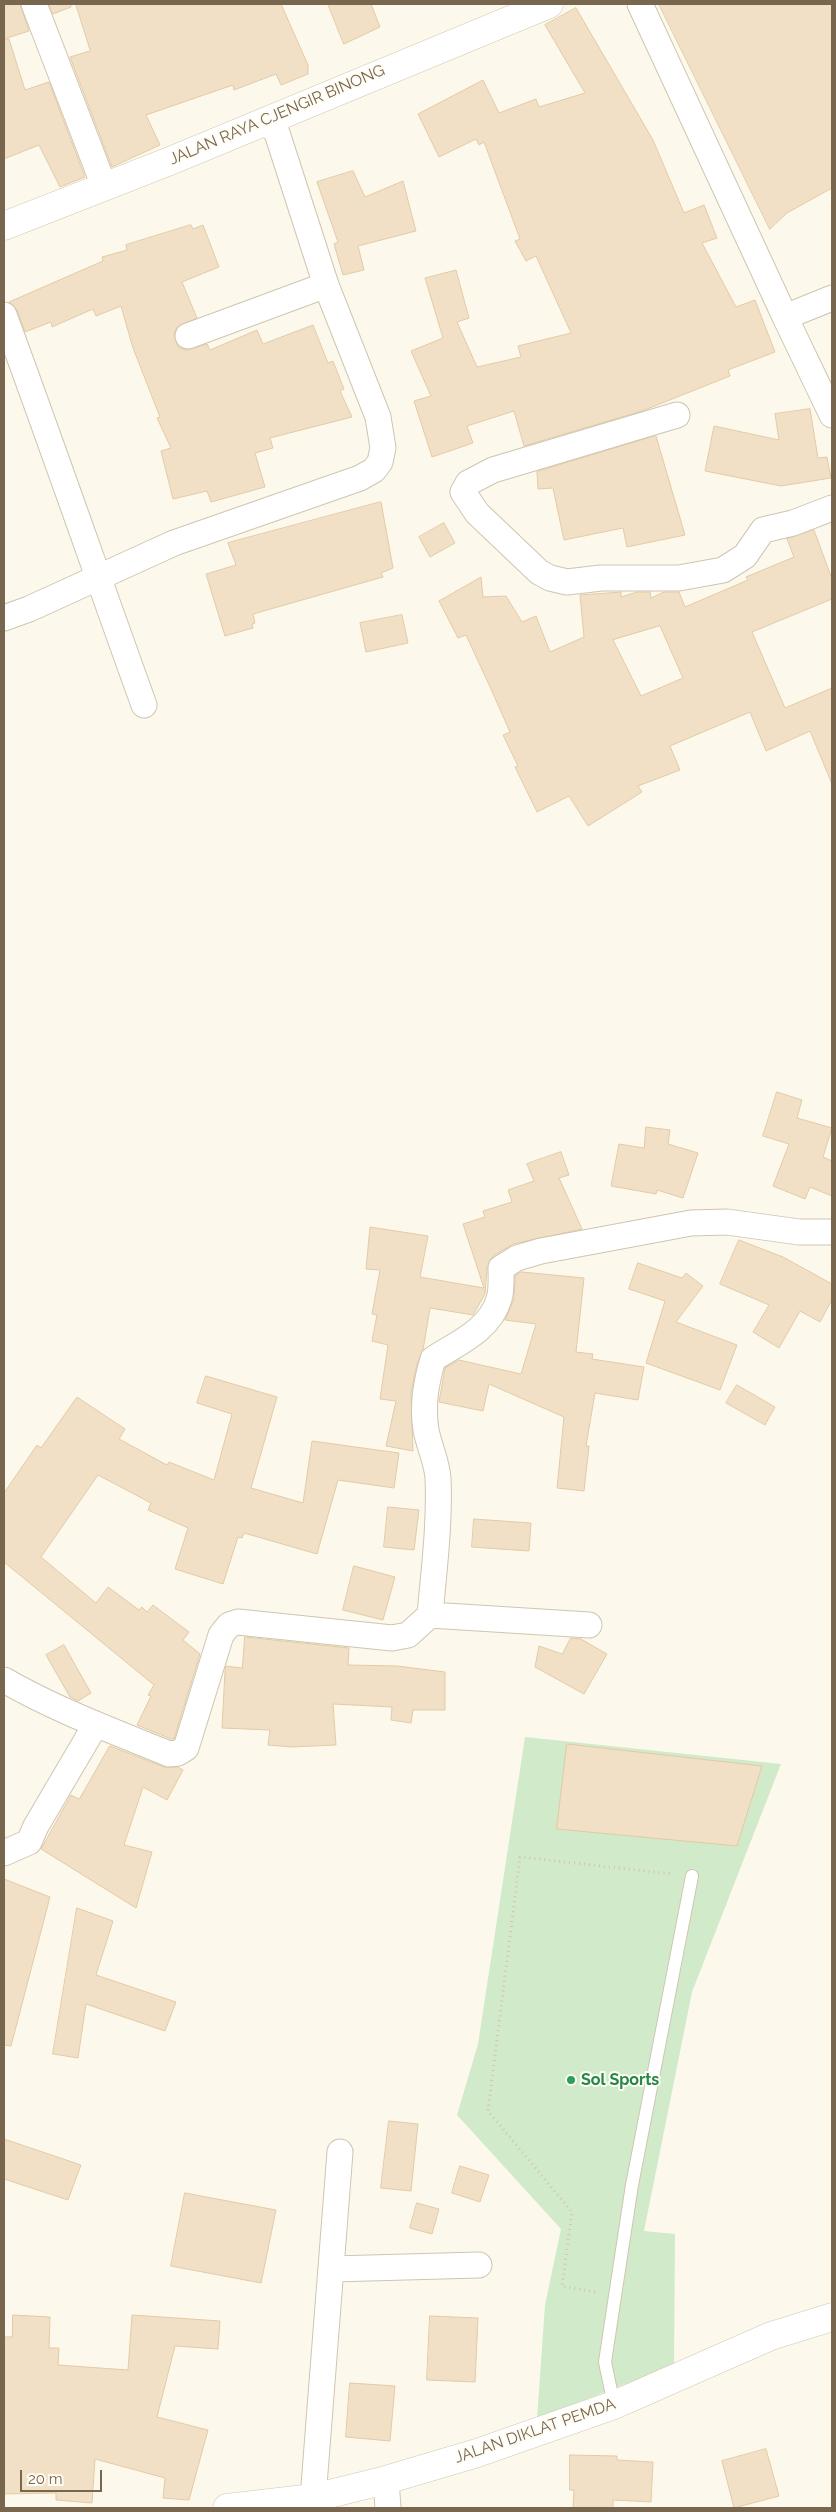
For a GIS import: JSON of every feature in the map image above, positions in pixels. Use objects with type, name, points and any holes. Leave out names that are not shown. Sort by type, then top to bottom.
[{"type":"street","points":[[34,4],[104,186]]},
{"type":"street","name":"JALAN RAYA CJENGIR BINONG","points":[[4,226],[266,121],[395,66],[549,4]]},
{"type":"street","points":[[640,4],[832,415]]},
{"type":"street","points":[[4,618],[29,609],[174,543],[360,478],[378,466],[383,448],[378,417],[326,285],[277,133],[266,121]]},
{"type":"street","points":[[188,336],[326,285]]},
{"type":"street","points":[[785,317],[832,298]]},
{"type":"street","points":[[4,315],[98,576],[113,625],[144,705]]},
{"type":"street","points":[[677,415],[493,470],[468,483],[463,492],[477,512],[539,572],[550,578],[567,582],[601,578],[679,578],[723,570],[745,556],[763,530],[832,508]]},
{"type":"street","points":[[4,1680],[31,1696],[169,1754],[178,1753],[186,1748],[221,1635],[229,1624],[238,1622],[392,1638],[408,1636],[430,1615],[440,1517],[438,1473],[426,1431],[424,1411],[425,1386],[433,1359],[479,1330],[491,1318],[500,1298],[501,1268],[517,1258],[541,1251],[691,1223],[727,1222],[799,1232],[832,1232]]},
{"type":"street","points":[[430,1615],[589,1625]]},
{"type":"street","points":[[4,1853],[29,1842],[36,1826],[96,1724]]},
{"type":"street","points":[[313,2498],[340,2152]]},
{"type":"street","points":[[332,2269],[479,2265]]},
{"type":"street","name":"JALAN DIKLAT PEMDA","points":[[227,2508],[313,2498],[386,2480],[477,2453],[614,2405],[771,2336],[832,2317]]},
{"type":"street","points":[[386,2480],[388,2508]]},
{"type":"lane","points":[[614,2405],[605,2362],[632,2185],[692,1876]]},
{"type":"path","points":[[615,2296],[562,2286],[572,2212],[488,2111],[520,1857],[692,1876]]},
{"type":"green space","name":"Sol Sports","points":[[525,1737],[781,1764],[692,1992],[644,2231],[675,2234],[674,2369],[620,2386],[537,2419],[545,2305],[561,2229],[457,2115],[478,2044]]},
{"type":"building","points":[[4,4],[20,4],[29,31],[4,39]]},
{"type":"building","points":[[49,4],[71,4],[71,7],[53,14]]},
{"type":"building","points":[[76,4],[281,4],[308,65],[308,74],[281,85],[276,74],[234,90],[233,85],[146,115],[160,145],[112,167],[70,57],[90,51]]},
{"type":"building","points":[[328,4],[371,4],[380,27],[344,44]]},
{"type":"building","points":[[659,4],[832,4],[832,188],[787,213],[770,229]]},
{"type":"building","points":[[576,8],[653,140],[684,213],[704,205],[717,238],[702,243],[736,307],[755,300],[775,352],[728,370],[730,376],[642,411],[524,446],[514,411],[467,426],[473,443],[432,457],[414,401],[431,396],[411,351],[443,338],[425,278],[456,270],[469,318],[457,322],[477,367],[521,357],[518,346],[571,333],[536,256],[526,261],[515,241],[520,239],[484,142],[479,145],[476,139],[439,157],[418,114],[483,80],[499,113],[536,99],[539,107],[585,93],[545,25]]},
{"type":"building","points":[[4,39],[9,39],[25,90],[49,82],[85,177],[60,187],[39,145],[4,159]]},
{"type":"building","points":[[353,171],[365,197],[403,181],[416,231],[358,246],[364,270],[343,275],[334,244],[338,242],[317,182]]},
{"type":"building","points":[[191,225],[193,229],[203,225],[219,267],[182,282],[197,318],[177,327],[174,334],[178,347],[186,350],[207,344],[210,350],[257,330],[263,344],[313,325],[328,363],[333,361],[344,389],[340,391],[352,417],[270,438],[273,448],[255,453],[265,487],[211,502],[207,491],[173,499],[161,451],[171,448],[157,418],[160,417],[133,348],[121,306],[96,316],[93,309],[52,327],[51,322],[25,332],[17,310],[9,302],[103,261],[102,257],[127,250],[126,245]]},
{"type":"building","points":[[810,409],[818,458],[827,457],[831,478],[781,486],[705,471],[714,426],[779,440],[775,414]]},
{"type":"building","points":[[656,436],[685,535],[627,547],[623,528],[564,540],[553,488],[538,489],[537,472]]},
{"type":"building","points":[[381,502],[393,568],[381,573],[383,577],[253,614],[255,623],[252,624],[253,628],[225,636],[206,574],[236,565],[228,543]]},
{"type":"building","points":[[444,523],[455,543],[430,557],[419,537]]},
{"type":"building","points":[[814,530],[832,579],[832,599],[752,632],[785,708],[832,688],[832,784],[810,731],[766,751],[750,712],[670,746],[680,770],[638,786],[642,792],[588,826],[569,796],[537,812],[515,767],[518,766],[503,735],[510,732],[466,635],[458,638],[439,601],[481,577],[483,597],[506,596],[522,622],[536,616],[550,652],[584,637],[580,595],[621,592],[621,597],[637,592],[650,592],[651,598],[664,592],[679,592],[685,607],[748,580],[746,577],[794,557],[787,539]],"holes":[[[660,626],[683,678],[641,696],[613,640]]]},
{"type":"building","points":[[402,615],[408,643],[366,652],[360,623]]},
{"type":"building","points":[[777,1092],[802,1100],[797,1118],[832,1128],[823,1157],[832,1161],[832,1196],[810,1187],[805,1199],[773,1186],[789,1144],[763,1136]]},
{"type":"building","points":[[646,1127],[670,1130],[668,1144],[698,1153],[683,1198],[657,1190],[656,1194],[611,1186],[619,1144],[644,1148]]},
{"type":"building","points":[[561,1152],[569,1175],[559,1178],[582,1229],[513,1244],[493,1256],[487,1268],[485,1294],[473,1315],[430,1308],[423,1350],[417,1364],[411,1393],[413,1451],[386,1446],[396,1401],[380,1399],[388,1345],[372,1341],[377,1315],[372,1314],[380,1270],[366,1269],[370,1227],[428,1236],[420,1277],[484,1288],[463,1224],[485,1217],[483,1211],[512,1202],[508,1190],[534,1181],[527,1164]]},
{"type":"building","points":[[739,1240],[783,1257],[832,1284],[832,1300],[820,1322],[800,1311],[779,1348],[753,1332],[769,1305],[720,1284]]},
{"type":"building","points":[[638,1263],[682,1278],[686,1273],[703,1286],[676,1322],[737,1345],[720,1390],[646,1363],[665,1301],[629,1289]]},
{"type":"building","points":[[522,1272],[584,1278],[576,1352],[593,1354],[592,1359],[644,1367],[638,1400],[595,1393],[586,1446],[589,1446],[584,1491],[557,1488],[564,1417],[489,1384],[483,1411],[439,1402],[445,1368],[459,1360],[521,1374],[536,1324],[505,1320],[514,1299],[515,1276]]},
{"type":"building","points":[[206,1376],[277,1397],[251,1488],[303,1503],[312,1441],[399,1453],[394,1488],[338,1480],[317,1554],[244,1533],[242,1538],[238,1537],[223,1584],[175,1569],[188,1528],[148,1510],[151,1503],[98,1475],[41,1557],[96,1603],[108,1587],[139,1610],[142,1607],[147,1612],[153,1605],[189,1632],[183,1640],[200,1654],[174,1739],[171,1739],[137,1725],[151,1696],[148,1695],[154,1685],[4,1562],[4,1493],[37,1445],[41,1448],[77,1397],[125,1429],[119,1439],[167,1465],[169,1462],[214,1480],[232,1414],[197,1403]]},
{"type":"building","points":[[737,1385],[775,1407],[765,1425],[726,1403]]},
{"type":"building","points":[[388,1507],[419,1510],[414,1550],[384,1547]]},
{"type":"building","points":[[474,1519],[531,1523],[529,1551],[472,1547]]},
{"type":"building","points":[[354,1566],[395,1577],[383,1620],[343,1610]]},
{"type":"building","points":[[245,1637],[349,1648],[348,1665],[397,1666],[445,1672],[445,1710],[413,1710],[411,1723],[391,1720],[392,1707],[333,1704],[336,1745],[291,1747],[268,1745],[270,1730],[222,1728],[226,1666],[242,1668]]},
{"type":"building","points":[[571,1638],[581,1639],[607,1654],[584,1694],[535,1667],[539,1646],[562,1654]]},
{"type":"building","points":[[64,1645],[91,1693],[78,1701],[70,1697],[46,1655]]},
{"type":"building","points":[[567,1744],[762,1766],[737,1846],[557,1829]]},
{"type":"building","points":[[110,1746],[164,1767],[178,1767],[183,1770],[167,1800],[143,1787],[124,1845],[152,1852],[136,1908],[41,1849],[71,1795],[79,1799]]},
{"type":"building","points":[[4,1879],[50,1897],[11,2046],[4,2045]]},
{"type":"building","points":[[77,1908],[113,1921],[96,1975],[176,2002],[165,2031],[86,2004],[78,2058],[53,2054]]},
{"type":"building","points":[[389,2121],[418,2124],[411,2191],[381,2188]]},
{"type":"building","points":[[4,2139],[81,2165],[68,2200],[4,2179]]},
{"type":"building","points":[[460,2166],[489,2175],[480,2202],[452,2193]]},
{"type":"building","points":[[185,2193],[276,2210],[261,2283],[171,2266]]},
{"type":"building","points":[[417,2203],[439,2209],[432,2234],[410,2228]]},
{"type":"building","points":[[13,2315],[50,2317],[49,2348],[59,2348],[58,2365],[128,2370],[132,2315],[220,2321],[218,2349],[175,2346],[157,2417],[208,2430],[189,2500],[163,2498],[165,2478],[95,2459],[92,2503],[56,2500],[56,2493],[4,2494],[4,2337],[12,2337]]},
{"type":"building","points":[[430,2316],[478,2318],[475,2382],[427,2380]]},
{"type":"building","points":[[350,2383],[395,2386],[390,2441],[346,2437]]},
{"type":"building","points":[[766,2449],[779,2496],[734,2508],[722,2461]]},
{"type":"building","points":[[570,2455],[617,2456],[617,2460],[653,2462],[651,2502],[613,2500],[613,2508],[573,2508],[574,2490],[570,2490]]},
{"type":"place","name":"Sol Sports","points":[[571,2080]]}]
